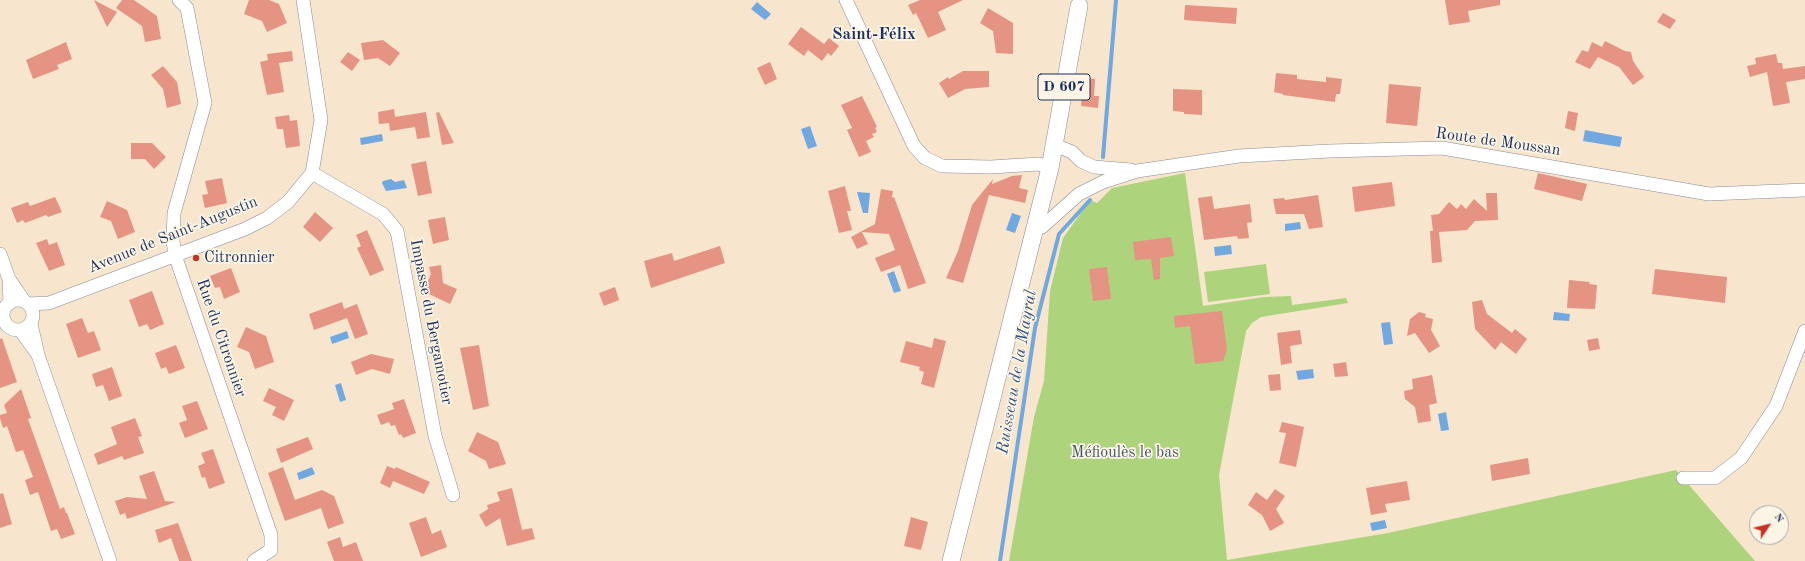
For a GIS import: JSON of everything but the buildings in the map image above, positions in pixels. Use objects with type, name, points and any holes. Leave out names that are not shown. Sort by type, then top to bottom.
[{"type":"main road","name":"D 607","points":[[951,561],[1050,168],[1079,3]]},
{"type":"main road","name":"D 607","points":[[1012,320],[1058,177],[1071,94],[1079,3]]},
{"type":"street","name":"Rue du Citronnier","points":[[179,0],[187,8],[205,103],[174,213],[173,241],[175,255],[271,535],[271,550],[254,561]]},
{"type":"street","name":"Avenue de Saint-Augustin","points":[[26,302],[49,303],[245,229],[267,218],[288,202],[312,173],[322,120],[303,0]]},
{"type":"street","points":[[846,0],[914,146],[925,158],[942,166],[1039,164],[1050,168]]},
{"type":"street","points":[[1062,148],[1072,152],[1080,161],[1094,167],[1137,171]]},
{"type":"street","name":"Route de Moussan","points":[[1137,171],[1239,156],[1330,151],[1442,148],[1710,194],[1805,190]]},
{"type":"street","points":[[1042,227],[1079,194],[1103,182],[1137,171]]},
{"type":"street","name":"Impasse du Bergamotier","points":[[312,173],[383,214],[397,231],[436,436],[453,495]]},
{"type":"street","points":[[0,254],[9,279],[32,309],[28,324],[110,561]]},
{"type":"street","points":[[9,279],[4,315],[10,328],[28,324]]},
{"type":"street","points":[[4,315],[16,300],[26,302]]},
{"type":"street","name":"Avenue de Saint-Augustin","points":[[28,324],[49,303]]},
{"type":"street","points":[[1683,478],[1715,478],[1741,458],[1776,406],[1805,331]]},
{"type":"green space","name":"Méfioulès le bas","points":[[1185,173],[1203,306],[1264,297],[1291,296],[1292,305],[1346,298],[1348,303],[1261,317],[1252,323],[1246,331],[1219,475],[1227,560],[1388,533],[1676,470],[1755,561],[1009,561],[1034,417],[1044,381],[1050,291],[1063,238],[1090,200],[1097,203],[1112,188]]},
{"type":"green space","points":[[1266,264],[1270,294],[1208,302],[1204,272]]},
{"type":"water","points":[[757,2],[771,14],[765,20],[751,9]]},
{"type":"water","points":[[810,126],[817,146],[808,149],[801,129]]},
{"type":"water","points":[[1585,130],[1622,137],[1620,147],[1583,141]]},
{"type":"water","points":[[382,134],[383,141],[361,145],[360,138]]},
{"type":"water","points":[[391,179],[395,182],[404,180],[407,188],[386,191],[382,183],[383,181]]},
{"type":"water","points":[[857,192],[870,193],[868,213],[863,213]]},
{"type":"water","points":[[1012,213],[1021,216],[1015,233],[1006,230]]},
{"type":"water","points":[[1300,222],[1301,229],[1285,231],[1285,224]]},
{"type":"water","points":[[1231,245],[1232,254],[1215,256],[1214,247]]},
{"type":"water","points":[[894,271],[901,291],[894,293],[887,274]]},
{"type":"water","points":[[1554,312],[1570,314],[1569,321],[1553,320]]},
{"type":"water","points":[[1390,322],[1393,344],[1384,345],[1381,323]]},
{"type":"water","points":[[347,331],[349,338],[332,344],[330,337]]},
{"type":"water","points":[[1313,369],[1314,378],[1298,380],[1296,371]]},
{"type":"water","points":[[341,383],[346,400],[340,402],[335,385]]},
{"type":"water","points":[[1446,412],[1449,430],[1441,431],[1438,414]]},
{"type":"water","points":[[312,467],[315,474],[299,480],[297,473]]},
{"type":"water","points":[[1385,520],[1387,528],[1372,531],[1370,523]]},
{"type":"waterway","name":"Ruisseau de la Mayral","points":[[1103,157],[1116,0]]},
{"type":"waterway","name":"Ruisseau de la Mayral","points":[[1000,561],[1035,328],[1059,234],[1090,200]]},
{"type":"place","name":"Citronnier","points":[[196,258]]},
{"type":"district","name":"Saint-Félix","points":[[874,35]]}]
